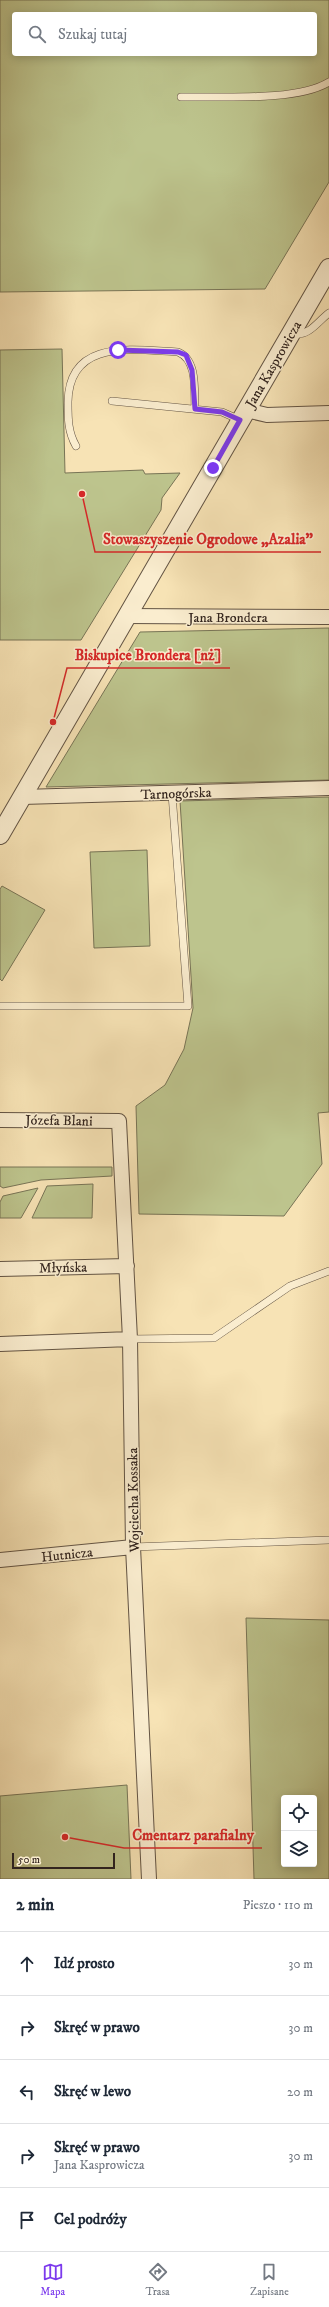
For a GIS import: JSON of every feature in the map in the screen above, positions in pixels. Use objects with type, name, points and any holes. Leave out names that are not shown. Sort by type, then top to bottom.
[{"type":"street","name":"Jana Kasprowicza","points":[[0,835],[329,268]]},
{"type":"street","points":[[243,415],[329,413]]},
{"type":"street","name":"Jana Brondera","points":[[127,616],[329,617]]},
{"type":"street","name":"Tarnogórska","points":[[22,797],[172,794],[329,788]]},
{"type":"street","name":"Józefa Blani","points":[[0,1120],[119,1121]]},
{"type":"street","name":"Wojciecha Kossaka","points":[[119,1121],[130,1339],[133,1547],[149,1879]]},
{"type":"street","name":"Młyńska","points":[[0,1269],[127,1266]]},
{"type":"street","points":[[0,1344],[130,1339]]},
{"type":"street","name":"Hutnicza","points":[[0,1560],[133,1547]]},
{"type":"lane","points":[[181,97],[279,95],[304,92],[329,82]]},
{"type":"lane","points":[[291,334],[300,335],[308,332],[329,313]]},
{"type":"lane","points":[[76,446],[68,424],[69,387],[72,376],[82,364],[104,352],[118,350],[178,352],[186,355],[192,370],[195,409]]},
{"type":"lane","points":[[112,401],[243,415]]},
{"type":"lane","points":[[0,1006],[188,1006],[172,794]]},
{"type":"lane","points":[[130,1339],[214,1338],[290,1286],[329,1271]]},
{"type":"lane","points":[[133,1547],[329,1540]]},
{"type":"green space","points":[[0,0],[329,0],[329,182],[265,289],[0,292]]},
{"type":"green space","points":[[62,349],[65,473],[143,470],[145,474],[180,473],[162,498],[161,510],[81,640],[0,640],[0,350]]},
{"type":"green space","points":[[329,628],[329,780],[46,787],[140,632]]},
{"type":"green space","points":[[329,797],[329,1112],[318,1113],[322,1164],[284,1216],[139,1214],[136,1106],[165,1085],[184,1049],[193,1008],[180,801]]},
{"type":"green space","points":[[147,850],[150,946],[94,948],[90,852]]},
{"type":"green space","points":[[2,886],[45,910],[2,981],[0,979],[0,889]]},
{"type":"green space","points":[[0,1167],[112,1167],[112,1176],[41,1180],[3,1188],[0,1186]]},
{"type":"green space","points":[[93,1184],[92,1218],[32,1218],[47,1186]]},
{"type":"green space","points":[[38,1188],[21,1218],[0,1218],[0,1202],[3,1196]]},
{"type":"green space","points":[[246,1618],[329,1620],[329,1879],[254,1879]]},
{"type":"green space","points":[[127,1785],[131,1879],[0,1879],[0,1796]]},
{"type":"place","name":"Stowaszyszenie Ogrodowe „Azalia”","points":[[82,494]]},
{"type":"place","name":"Biskupice Brondera [nż]","points":[[53,722]]},
{"type":"place","name":"Cmentarz parafialny","points":[[65,1837]]},
{"type":"route","points":[[118,350],[178,352],[186,355],[190,360],[192,370],[195,409],[222,412],[240,420],[213,468]]}]
